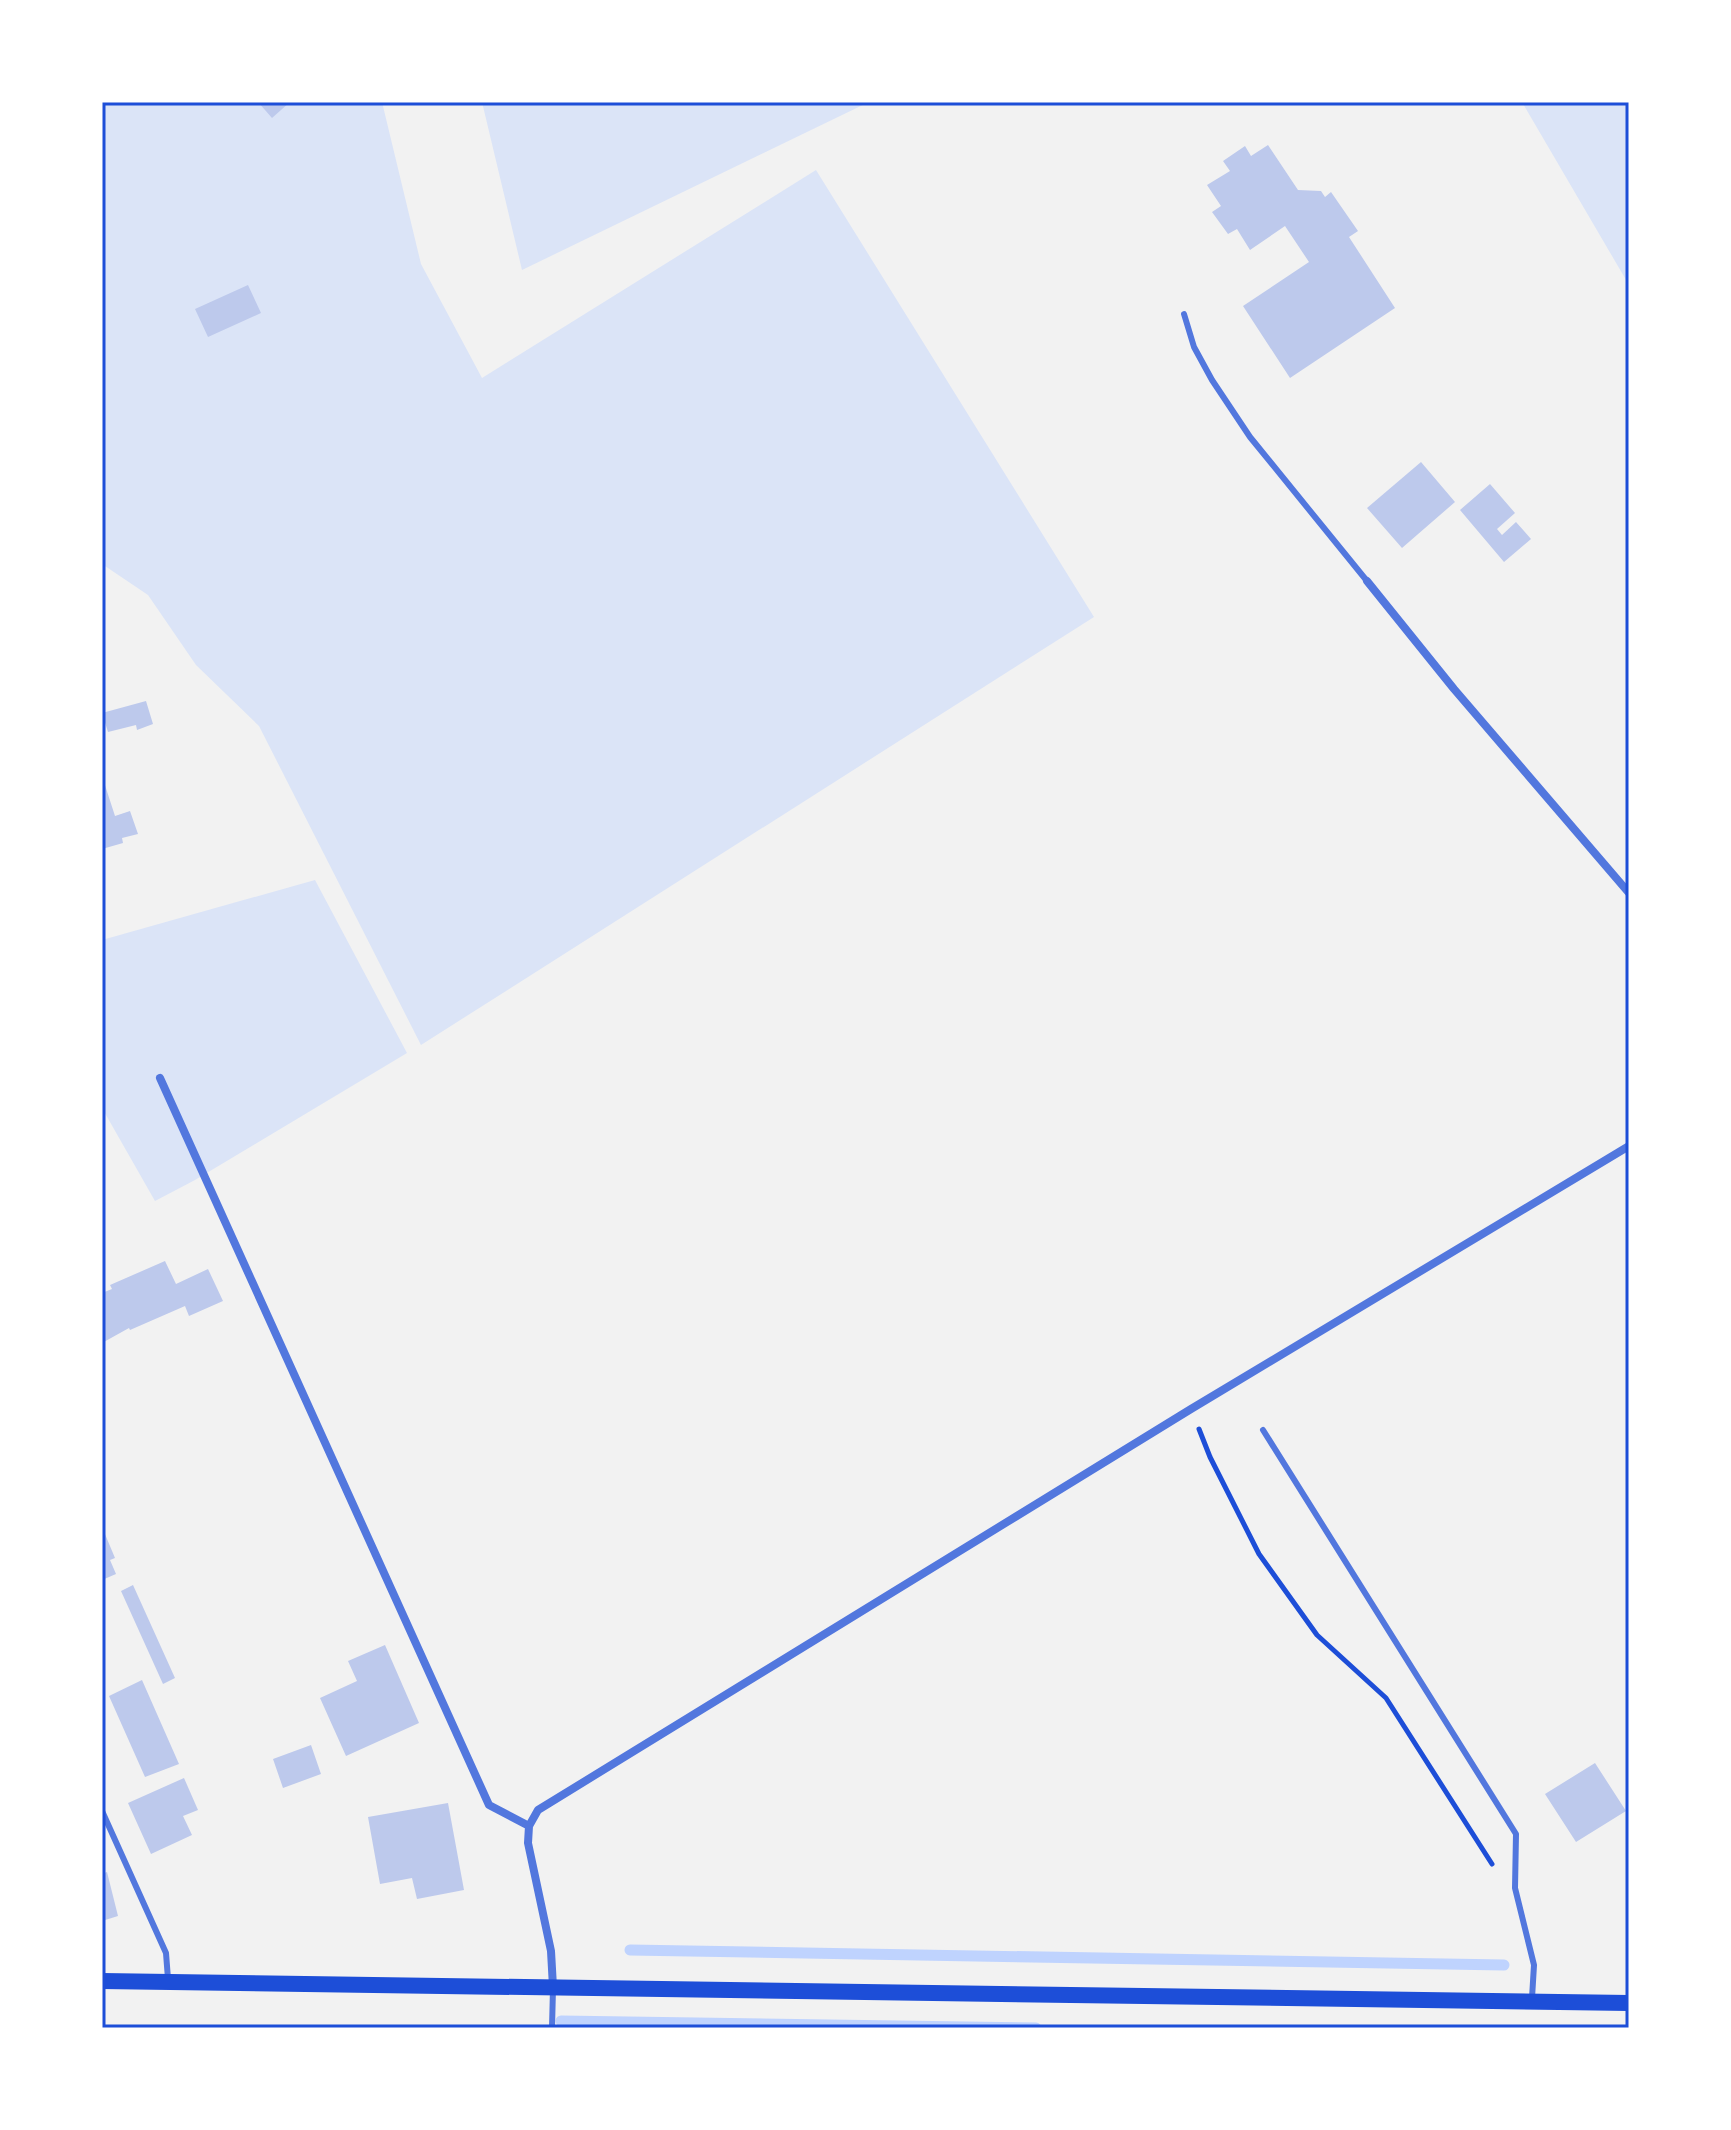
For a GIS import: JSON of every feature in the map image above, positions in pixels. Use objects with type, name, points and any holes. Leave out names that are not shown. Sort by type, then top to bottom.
[{"type":"main road","points":[[102,1981],[1629,2003]]},
{"type":"street","points":[[1367,581],[1454,689],[1629,893]]},
{"type":"street","points":[[160,1078],[489,1805],[529,1826]]},
{"type":"street","points":[[553,1987],[551,1951],[528,1843],[529,1826],[538,1810],[1191,1409],[1629,1146]]},
{"type":"lane","points":[[1184,314],[1200,358],[1250,437],[1367,581]]},
{"type":"lane","points":[[1263,1430],[1516,1834],[1515,1888],[1534,1965],[1532,2002]]},
{"type":"lane","points":[[102,1811],[166,1953],[168,1982]]},
{"type":"lane","points":[[552,2028],[553,1987]]},
{"type":"path","points":[[1191,1409],[1210,1457],[1259,1554],[1317,1635],[1386,1698],[1485,1857],[1515,1888]]},
{"type":"shaded area","points":[[102,102],[382,102],[421,264],[482,378],[816,170],[1094,617],[421,1045],[259,726],[196,665],[148,595],[102,564]]},
{"type":"shaded area","points":[[482,102],[869,102],[522,270]]},
{"type":"shaded area","points":[[1522,102],[1629,102],[1629,285]]},
{"type":"shaded area","points":[[315,880],[407,1053],[155,1201],[102,1108],[102,940]]},
{"type":"building","points":[[258,102],[290,102],[272,118]]},
{"type":"building","points":[[1268,145],[1298,190],[1321,191],[1325,197],[1331,192],[1358,231],[1349,237],[1395,308],[1290,378],[1243,306],[1309,262],[1285,226],[1250,250],[1237,229],[1228,234],[1212,212],[1221,206],[1207,185],[1230,171],[1223,161],[1245,146],[1251,156]]},
{"type":"building","points":[[248,285],[261,313],[208,337],[195,309]]},
{"type":"building","points":[[1421,462],[1455,502],[1402,548],[1367,508]]},
{"type":"building","points":[[1490,484],[1515,513],[1497,529],[1502,535],[1516,522],[1531,539],[1504,562],[1460,510]]},
{"type":"building","points":[[146,701],[153,724],[137,730],[136,725],[108,732],[102,713]]},
{"type":"building","points":[[102,776],[115,816],[130,811],[138,834],[122,838],[123,843],[102,849]]},
{"type":"building","points":[[165,1261],[176,1284],[208,1269],[223,1301],[189,1316],[185,1306],[129,1328],[102,1343],[102,1293],[112,1289],[110,1285]]},
{"type":"building","points":[[102,1527],[115,1558],[110,1560],[116,1574],[102,1580]]},
{"type":"building","points":[[133,1585],[175,1678],[163,1684],[121,1591]]},
{"type":"building","points":[[385,1645],[419,1723],[346,1756],[320,1698],[357,1681],[348,1661]]},
{"type":"building","points":[[142,1680],[179,1764],[145,1777],[109,1696]]},
{"type":"building","points":[[311,1745],[321,1774],[283,1788],[273,1759]]},
{"type":"building","points":[[1595,1763],[1626,1811],[1576,1842],[1545,1794]]},
{"type":"building","points":[[184,1778],[198,1810],[183,1816],[192,1835],[151,1854],[128,1803]]},
{"type":"building","points":[[448,1803],[464,1890],[417,1899],[412,1878],[380,1884],[368,1817]]},
{"type":"building","points":[[107,1872],[118,1916],[102,1921],[102,1874]]},
{"type":"waterway","points":[[630,1950],[1504,1965]]},
{"type":"waterway","points":[[561,2021],[1036,2028]]}]
